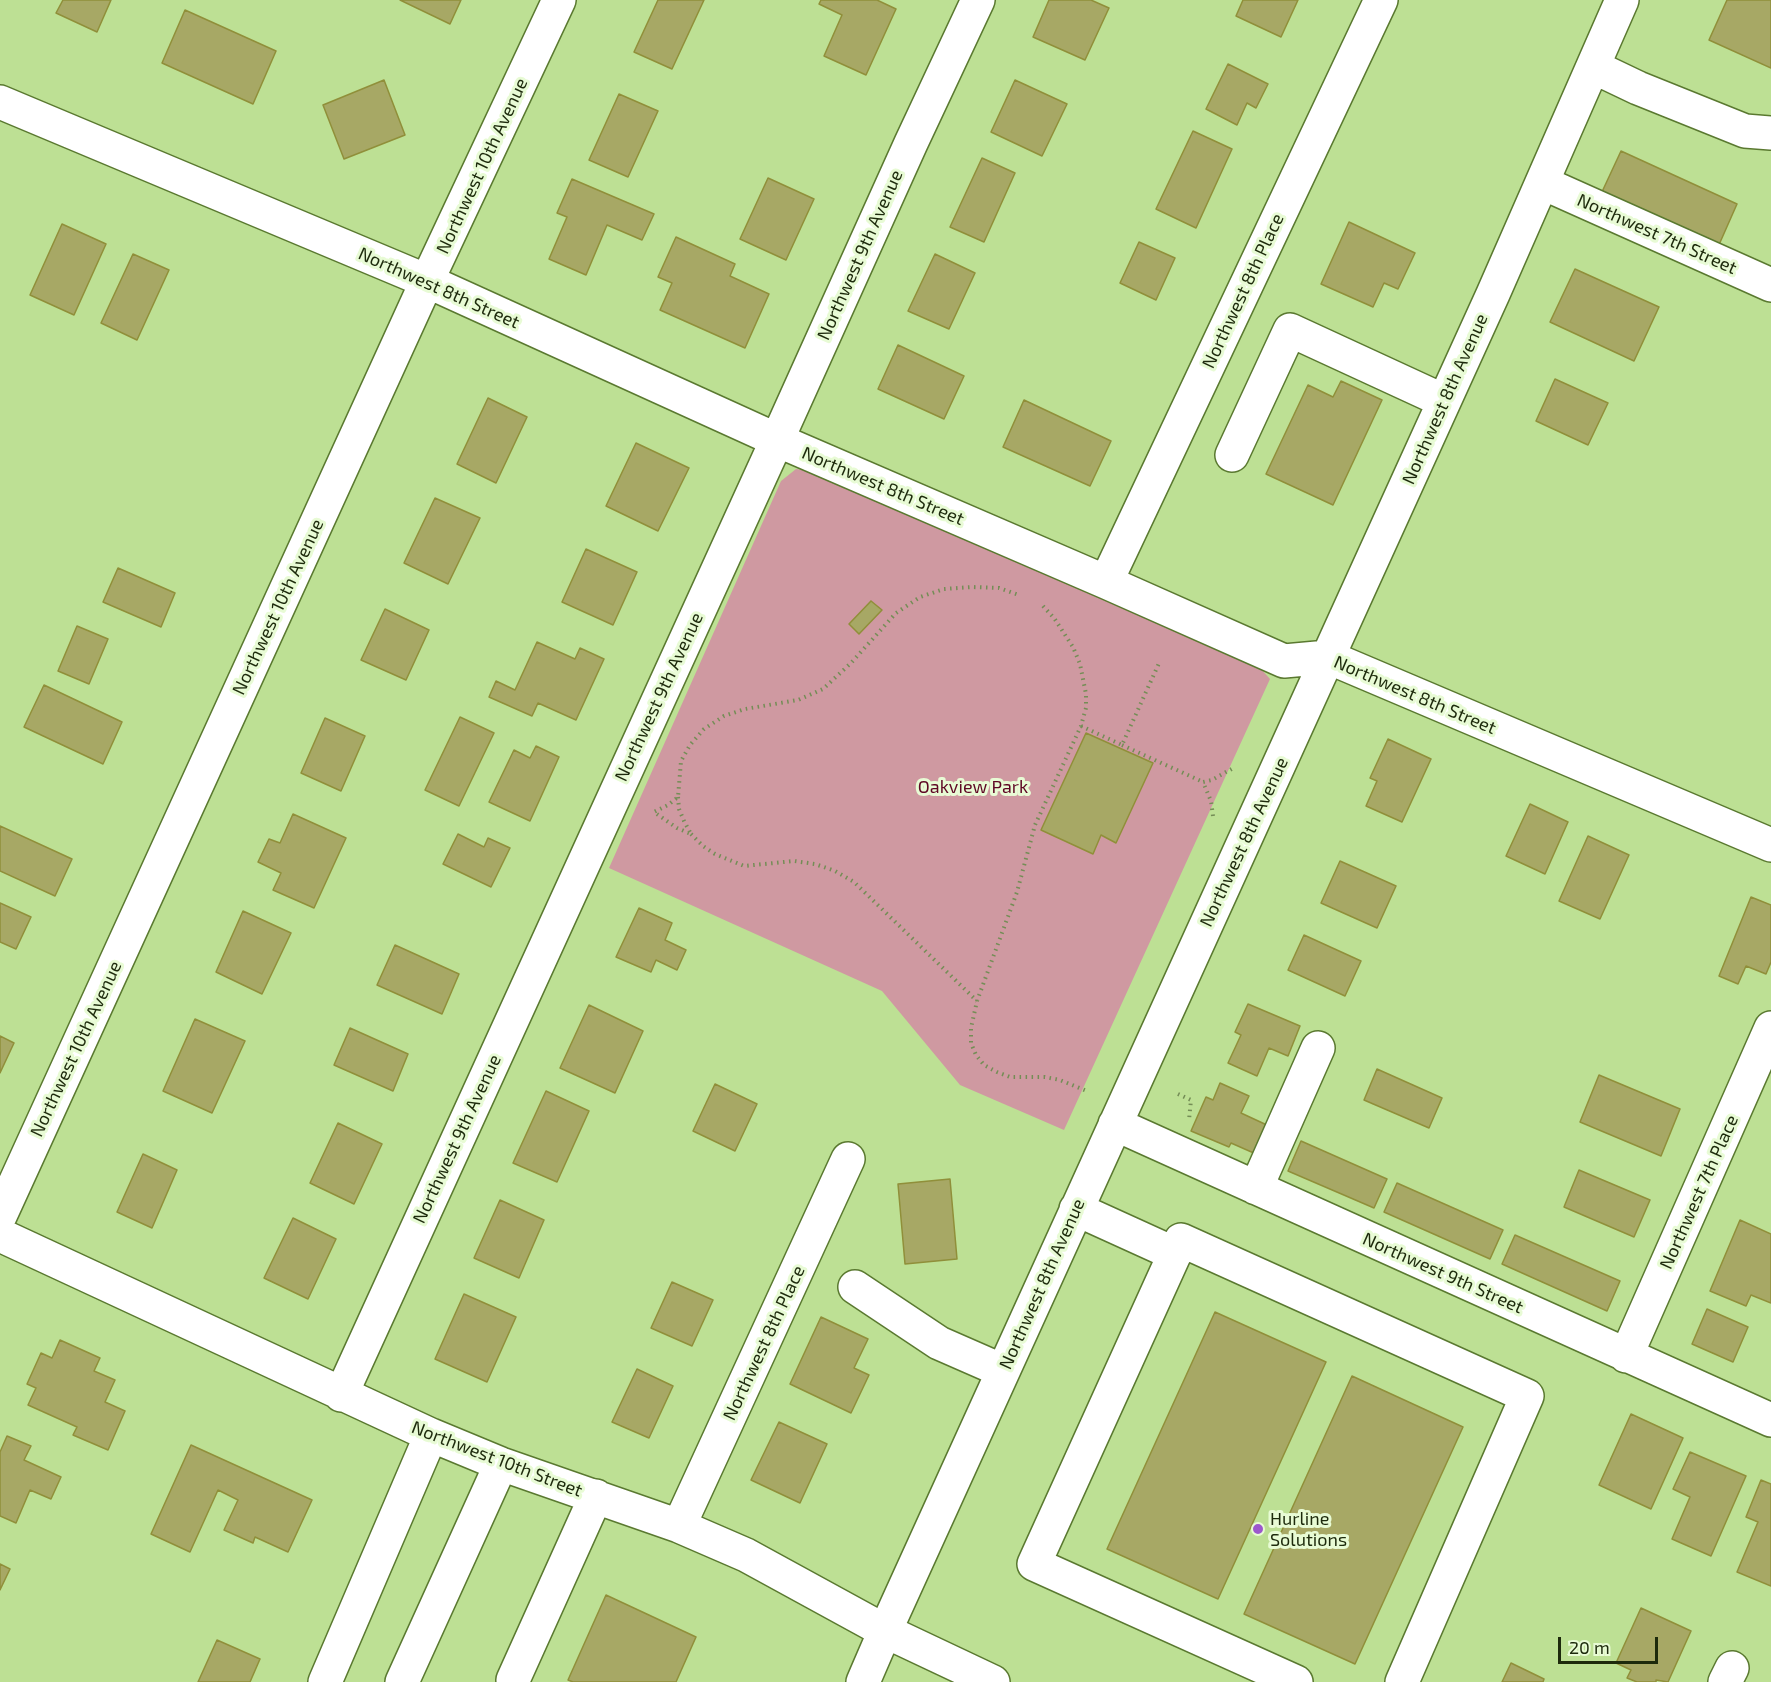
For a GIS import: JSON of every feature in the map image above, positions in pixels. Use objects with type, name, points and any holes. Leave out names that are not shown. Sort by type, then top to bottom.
[{"type":"street","name":"Northwest 10th Avenue","points":[[0,1215],[427,281],[559,0]]},
{"type":"street","name":"Northwest 9th Avenue","points":[[341,1395],[777,440],[910,143],[978,0]]},
{"type":"street","name":"Northwest 8th Place","points":[[1106,582],[1381,0]]},
{"type":"street","name":"Northwest 8th Avenue","points":[[863,1682],[1444,401],[1622,0]]},
{"type":"street","points":[[1594,67],[1638,88],[1745,131],[1771,133]]},
{"type":"street","name":"Northwest 8th Street","points":[[0,102],[427,281],[777,440],[1284,661],[1328,657],[1771,845]]},
{"type":"street","name":"Northwest 7th Street","points":[[1542,183],[1771,285]]},
{"type":"street","points":[[1232,455],[1290,330],[1444,401]]},
{"type":"street","name":"Northwest 7th Place","points":[[1626,1356],[1771,1028]]},
{"type":"street","points":[[1256,1188],[1318,1048]]},
{"type":"street","name":"Northwest 9th Street","points":[[1115,1124],[1771,1420]]},
{"type":"street","name":"Northwest 8th Place","points":[[679,1526],[848,1159]]},
{"type":"street","points":[[1076,1209],[1174,1254]]},
{"type":"street","name":"Northwest 10th Street","points":[[0,1235],[430,1435],[501,1464],[679,1526],[746,1555],[885,1631],[993,1682]]},
{"type":"street","points":[[1296,1682],[1034,1564],[1181,1240],[1527,1396],[1402,1682]]},
{"type":"street","points":[[855,1287],[939,1343],[1003,1371]]},
{"type":"street","points":[[325,1682],[430,1435]]},
{"type":"street","points":[[402,1682],[501,1464]]},
{"type":"street","points":[[513,1680],[596,1496]]},
{"type":"path","points":[[977,1001],[854,882],[835,871],[815,864],[794,861],[744,866],[729,861],[703,846],[692,834],[682,815],[678,797],[681,761],[690,745],[704,729],[724,716],[746,709],[798,700],[823,689],[851,663],[896,613],[920,597],[944,589],[972,587],[999,588],[1019,595]]},
{"type":"path","points":[[1042,606],[1064,632],[1080,664],[1086,694],[1086,708],[1081,726],[1035,825],[1017,892],[977,1001],[971,1028],[971,1043],[984,1065],[1010,1077],[1060,1080],[1087,1091]]},
{"type":"path","points":[[1122,745],[1160,660]]},
{"type":"path","points":[[1081,726],[1203,782],[1212,780],[1235,767]]},
{"type":"path","points":[[1203,782],[1211,801],[1212,816]]},
{"type":"path","points":[[678,797],[654,812],[677,828],[692,834]]},
{"type":"green space","name":"Oakview Park","points":[[796,469],[811,471],[1261,669],[1270,679],[1064,1130],[960,1085],[882,991],[609,868],[781,481]]},
{"type":"building","points":[[63,0],[111,0],[97,32],[56,13]]},
{"type":"building","points":[[400,0],[461,0],[450,24]]},
{"type":"building","points":[[658,0],[704,0],[672,69],[634,52]]},
{"type":"building","points":[[821,0],[877,0],[896,9],[866,75],[824,56],[842,15],[819,4]]},
{"type":"building","points":[[1049,0],[1091,0],[1109,8],[1085,60],[1033,37]]},
{"type":"building","points":[[1243,0],[1298,0],[1281,37],[1236,16]]},
{"type":"building","points":[[1727,0],[1771,0],[1771,68],[1709,40]]},
{"type":"building","points":[[185,10],[276,51],[253,104],[162,63]]},
{"type":"building","points":[[1228,64],[1268,84],[1256,108],[1247,103],[1237,125],[1206,109]]},
{"type":"building","points":[[384,80],[405,135],[344,159],[323,105]]},
{"type":"building","points":[[1015,80],[1067,104],[1042,156],[991,132]]},
{"type":"building","points":[[619,94],[658,111],[628,177],[589,160]]},
{"type":"building","points":[[1193,131],[1232,149],[1196,228],[1156,209]]},
{"type":"building","points":[[1621,151],[1737,204],[1718,247],[1601,194]]},
{"type":"building","points":[[982,158],[1015,173],[984,242],[950,227]]},
{"type":"building","points":[[768,178],[814,199],[786,260],[740,239]]},
{"type":"building","points":[[572,179],[654,214],[642,240],[607,225],[586,275],[549,259],[567,217],[557,213]]},
{"type":"building","points":[[1349,222],[1415,253],[1398,289],[1384,283],[1373,307],[1321,284]]},
{"type":"building","points":[[62,224],[106,244],[74,315],[30,295]]},
{"type":"building","points":[[676,237],[735,264],[730,276],[769,294],[745,348],[660,310],[672,283],[658,277]]},
{"type":"building","points":[[1139,242],[1175,258],[1156,300],[1120,283]]},
{"type":"building","points":[[133,254],[169,270],[137,340],[101,323]]},
{"type":"building","points":[[935,254],[975,273],[949,329],[908,311]]},
{"type":"building","points":[[1575,269],[1659,307],[1634,361],[1550,322]]},
{"type":"building","points":[[898,345],[964,376],[944,419],[878,389]]},
{"type":"building","points":[[1555,379],[1608,403],[1588,445],[1536,421]]},
{"type":"building","points":[[1341,381],[1382,400],[1333,505],[1266,474],[1308,385],[1333,397]]},
{"type":"building","points":[[488,398],[527,417],[496,483],[457,464]]},
{"type":"building","points":[[1024,400],[1111,441],[1090,486],[1003,447]]},
{"type":"building","points":[[636,443],[689,468],[658,531],[606,506]]},
{"type":"building","points":[[435,498],[480,518],[448,584],[404,563]]},
{"type":"building","points":[[586,549],[637,572],[613,625],[562,602]]},
{"type":"building","points":[[118,568],[175,593],[161,627],[103,602]]},
{"type":"building","points":[[871,601],[882,610],[859,634],[849,624]]},
{"type":"building","points":[[385,609],[429,630],[406,680],[361,660]]},
{"type":"building","points":[[77,626],[108,639],[89,684],[58,671]]},
{"type":"building","points":[[537,642],[575,659],[580,648],[604,659],[576,720],[538,703],[532,716],[489,697],[496,681],[515,690]]},
{"type":"building","points":[[44,685],[122,722],[103,764],[24,727]]},
{"type":"building","points":[[460,717],[494,733],[459,806],[425,790]]},
{"type":"building","points":[[325,718],[365,736],[341,791],[301,773]]},
{"type":"building","points":[[1086,733],[1153,763],[1116,843],[1101,835],[1093,854],[1041,830]]},
{"type":"building","points":[[1388,739],[1431,759],[1402,822],[1366,806],[1377,781],[1370,778]]},
{"type":"building","points":[[536,746],[559,757],[530,821],[489,802],[514,750],[530,758]]},
{"type":"building","points":[[1530,804],[1568,822],[1545,874],[1506,856]]},
{"type":"building","points":[[293,814],[346,838],[314,908],[273,890],[281,873],[258,862],[269,839],[280,843]]},
{"type":"building","points":[[0,826],[72,859],[55,896],[0,871]]},
{"type":"building","points":[[458,834],[484,847],[488,838],[510,848],[491,887],[443,864]]},
{"type":"building","points":[[1588,836],[1629,855],[1600,919],[1559,901]]},
{"type":"building","points":[[1340,861],[1396,886],[1377,928],[1321,903]]},
{"type":"building","points":[[1751,897],[1771,905],[1771,962],[1766,974],[1746,966],[1738,984],[1719,976]]},
{"type":"building","points":[[0,903],[31,917],[16,949],[0,942]]},
{"type":"building","points":[[639,908],[672,923],[665,940],[686,950],[677,970],[656,960],[651,972],[616,957]]},
{"type":"building","points":[[243,911],[291,933],[262,994],[216,972]]},
{"type":"building","points":[[1304,935],[1361,961],[1345,996],[1288,970]]},
{"type":"building","points":[[395,945],[459,974],[442,1014],[377,985]]},
{"type":"building","points":[[1248,1004],[1300,1026],[1288,1056],[1269,1048],[1257,1076],[1228,1063],[1241,1035],[1235,1032]]},
{"type":"building","points":[[589,1005],[643,1031],[615,1093],[560,1068]]},
{"type":"building","points":[[195,1019],[245,1041],[212,1113],[163,1091]]},
{"type":"building","points":[[350,1028],[408,1054],[393,1091],[334,1065]]},
{"type":"building","points":[[0,1036],[14,1043],[0,1073]]},
{"type":"building","points":[[1377,1069],[1442,1098],[1429,1128],[1364,1100]]},
{"type":"building","points":[[1599,1075],[1680,1109],[1661,1156],[1580,1122]]},
{"type":"building","points":[[1220,1083],[1249,1096],[1241,1113],[1269,1126],[1256,1154],[1231,1143],[1229,1147],[1191,1131],[1206,1097],[1213,1100]]},
{"type":"building","points":[[715,1084],[757,1104],[735,1151],[693,1131]]},
{"type":"building","points":[[546,1091],[589,1111],[557,1182],[513,1163]]},
{"type":"building","points":[[338,1123],[382,1144],[354,1204],[310,1183]]},
{"type":"building","points":[[1301,1141],[1387,1179],[1374,1208],[1288,1171]]},
{"type":"building","points":[[143,1154],[177,1170],[152,1228],[117,1212]]},
{"type":"building","points":[[1579,1170],[1650,1200],[1634,1237],[1564,1207]]},
{"type":"building","points":[[950,1179],[957,1259],[905,1264],[898,1184]]},
{"type":"building","points":[[1397,1183],[1503,1230],[1490,1259],[1384,1212]]},
{"type":"building","points":[[500,1200],[544,1220],[519,1278],[474,1258]]},
{"type":"building","points":[[293,1218],[336,1239],[308,1299],[264,1278]]},
{"type":"building","points":[[1740,1220],[1771,1234],[1771,1303],[1751,1295],[1746,1306],[1710,1291]]},
{"type":"building","points":[[1515,1235],[1620,1281],[1607,1311],[1502,1264]]},
{"type":"building","points":[[672,1282],[713,1300],[692,1346],[651,1328]]},
{"type":"building","points":[[464,1294],[516,1317],[487,1382],[435,1359]]},
{"type":"building","points":[[1707,1309],[1748,1327],[1733,1362],[1692,1344]]},
{"type":"building","points":[[1215,1312],[1326,1362],[1218,1599],[1107,1549]]},
{"type":"building","points":[[821,1317],[868,1339],[854,1368],[869,1375],[851,1413],[790,1384]]},
{"type":"building","points":[[60,1340],[100,1358],[94,1371],[115,1380],[105,1402],[125,1411],[108,1450],[73,1435],[77,1427],[28,1405],[36,1388],[27,1384],[41,1353],[52,1358]]},
{"type":"building","points":[[637,1369],[673,1386],[649,1438],[612,1422]]},
{"type":"building","points":[[1352,1376],[1463,1427],[1355,1664],[1244,1614]]},
{"type":"building","points":[[1631,1414],[1683,1438],[1651,1509],[1599,1485]]},
{"type":"building","points":[[779,1422],[827,1444],[800,1503],[751,1480]]},
{"type":"building","points":[[7,1436],[31,1446],[24,1460],[61,1477],[51,1499],[30,1490],[16,1523],[0,1516],[0,1452]]},
{"type":"building","points":[[191,1445],[312,1500],[288,1552],[255,1537],[253,1543],[224,1530],[238,1500],[218,1490],[190,1552],[151,1534]]},
{"type":"building","points":[[1690,1452],[1746,1476],[1711,1556],[1672,1539],[1690,1497],[1673,1489]]},
{"type":"building","points":[[1761,1480],[1771,1484],[1771,1586],[1737,1572],[1758,1522],[1746,1517]]},
{"type":"building","points":[[0,1564],[10,1569],[0,1590]]},
{"type":"building","points":[[606,1595],[696,1637],[676,1682],[573,1682],[568,1680]]},
{"type":"building","points":[[1641,1608],[1691,1631],[1668,1682],[1656,1680],[1656,1682],[1637,1682],[1627,1678],[1631,1670],[1616,1663]]},
{"type":"building","points":[[217,1640],[260,1659],[250,1682],[198,1682]]},
{"type":"building","points":[[1511,1663],[1544,1679],[1543,1682],[1502,1682]]},
{"type":"place","name":"Hurline Solutions","points":[[1258,1529]]}]
